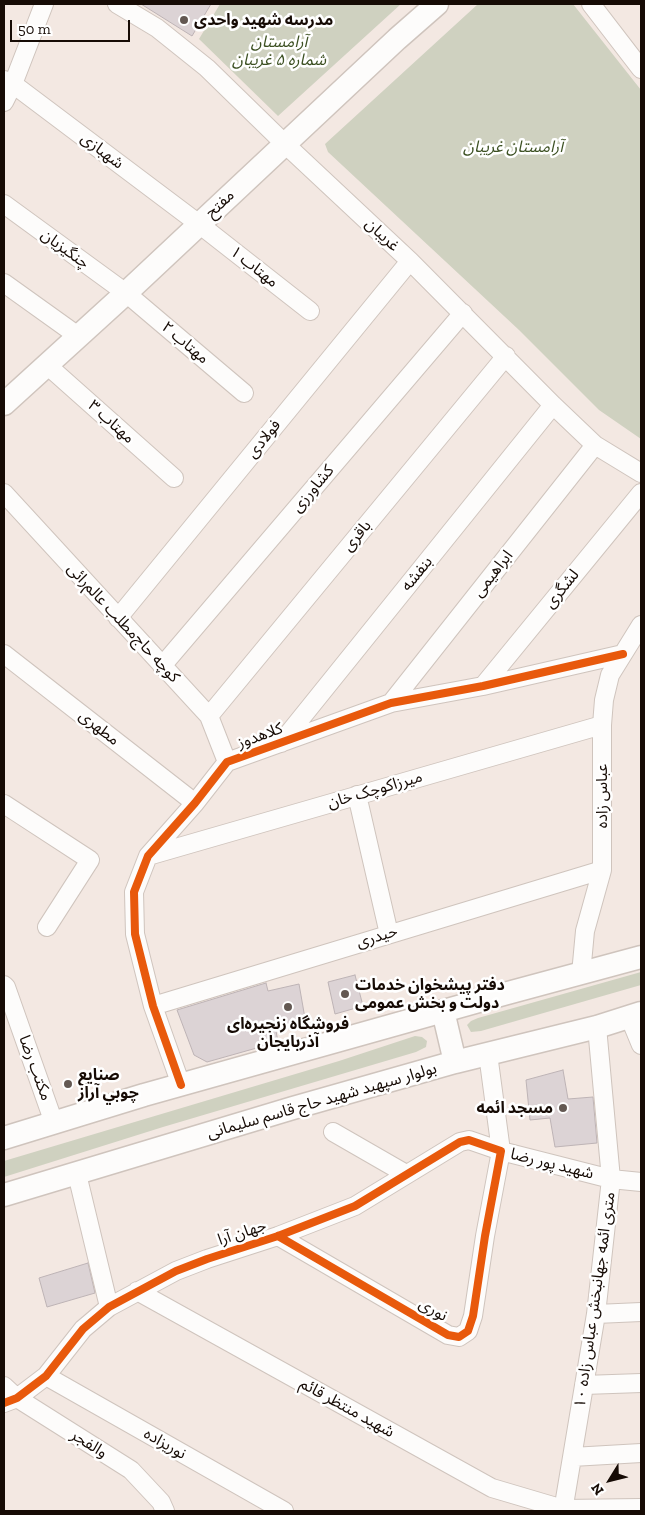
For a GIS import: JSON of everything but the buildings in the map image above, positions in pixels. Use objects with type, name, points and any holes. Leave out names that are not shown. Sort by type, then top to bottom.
[{"type":"main road","name":"مفتح","points":[[4,404],[437,4]]},
{"type":"main road","points":[[4,1138],[181,1085],[641,957]]},
{"type":"main road","points":[[443,1011],[455,1062]]},
{"type":"main road","name":"بولوار سپهبد شهید حاج قاسم سلیمانی","points":[[4,1195],[293,1108],[455,1062],[597,1028],[635,1014]]},
{"type":"street","points":[[4,102],[8,82],[44,4]]},
{"type":"street","name":"غریبان","points":[[117,4],[157,28],[206,68],[410,261],[553,405],[595,444],[641,473]]},
{"type":"street","points":[[591,4],[641,69]]},
{"type":"street","name":"شهبازی","points":[[8,82],[199,224]]},
{"type":"street","name":"چنگیزیان","points":[[4,204],[126,293]]},
{"type":"street","name":"مهتاب ۱","points":[[199,224],[310,311]]},
{"type":"street","name":"فولادی","points":[[118,618],[410,261]]},
{"type":"street","points":[[4,283],[78,336]]},
{"type":"street","name":"مهتاب ۲","points":[[126,293],[244,393]]},
{"type":"street","name":"کشاورزی","points":[[162,666],[463,313]]},
{"type":"street","name":"باقری","points":[[209,716],[506,356]]},
{"type":"street","name":"مهتاب ۳","points":[[47,364],[174,478]]},
{"type":"street","name":"بنفشه","points":[[281,743],[553,405]]},
{"type":"street","name":"ابراهیمی","points":[[391,703],[595,444]]},
{"type":"street","name":"کوچه حاج‌مطلب عالم‌رائی","points":[[4,493],[209,716],[227,762]]},
{"type":"street","name":"لشگری","points":[[483,686],[641,493]]},
{"type":"street","name":"عباس زاده","points":[[581,974],[585,931],[602,870],[602,725],[604,700],[610,675],[641,624]]},
{"type":"street","name":"مطهری","points":[[4,654],[195,803]]},
{"type":"street","name":"کلاهدوز","points":[[181,1085],[153,1006],[135,934],[134,892],[148,856],[195,803],[227,762],[391,703],[483,686],[623,654]]},
{"type":"street","name":"میرزاکوچک خان","points":[[148,856],[602,725]]},
{"type":"street","points":[[357,795],[389,934]]},
{"type":"street","points":[[4,804],[90,860],[47,927]]},
{"type":"street","name":"حیدری","points":[[153,1006],[602,870]]},
{"type":"street","name":"مکتب رضا","points":[[4,985],[54,1123]]},
{"type":"street","points":[[635,1014],[641,1045]]},
{"type":"street","name":"۱۰ متری ائمه جهانبخش عباس زاده","points":[[563,1510],[596,1314],[611,1179],[597,1028]]},
{"type":"street","name":"شهید پور رضا","points":[[488,1054],[501,1151],[611,1179],[641,1182]]},
{"type":"street","points":[[333,1132],[406,1174]]},
{"type":"street","name":"جهان آرا","points":[[10,1401],[46,1376],[83,1329],[109,1307],[137,1291],[184,1268],[278,1236],[355,1206],[460,1142],[469,1140],[501,1151]]},
{"type":"street","name":"نوری","points":[[278,1236],[448,1335],[459,1337],[468,1332],[473,1316],[485,1236],[501,1151]]},
{"type":"street","points":[[78,1174],[109,1307]]},
{"type":"street","name":"شهید منتظر قائم","points":[[137,1291],[492,1488],[563,1510],[641,1508]]},
{"type":"street","points":[[596,1314],[641,1312]]},
{"type":"street","name":"نوریزاده","points":[[46,1376],[284,1511]]},
{"type":"street","points":[[584,1385],[641,1382]]},
{"type":"street","name":"والفجر","points":[[4,1386],[10,1401],[131,1470],[161,1502],[165,1511]]},
{"type":"street","points":[[572,1457],[641,1453]]},
{"type":"green space","name":"آرامستان شماره ۵ غریبان","points":[[220,4],[401,4],[278,116],[199,39]]},
{"type":"green space","name":"آرامستان غریبان","points":[[478,4],[573,4],[641,90],[641,439],[599,410],[519,330],[328,152],[325,144]]},
{"type":"green space","points":[[641,972],[641,985],[481,1031],[471,1032],[467,1025],[478,1018]]},
{"type":"green space","points":[[415,1036],[422,1037],[427,1041],[426,1047],[416,1052],[163,1127],[4,1177],[4,1161],[339,1061]]},
{"type":"cycle path","points":[[181,1085],[153,1006],[135,934],[134,892],[148,856],[195,803],[227,762],[391,703],[483,686],[623,654]]},
{"type":"cycle path","points":[[4,1403],[17,1398],[46,1376],[83,1329],[109,1307],[176,1271],[278,1236],[355,1206],[460,1142],[469,1140],[501,1151],[485,1236],[473,1316],[468,1331],[459,1337],[448,1335],[278,1236]]},
{"type":"place","name":"مدرسه شهید واحدی","points":[[184,20]]},
{"type":"place","name":"دفتر پیشخوان خدمات دولت و بخش عمومی","points":[[345,994]]},
{"type":"place","name":"فروشگاه زنجیره‌ای آذربایجان","points":[[288,1007]]},
{"type":"place","name":"صنايع چوبي آراز","points":[[68,1084]]},
{"type":"place","name":"مسجد ائمه","points":[[563,1108]]}]
